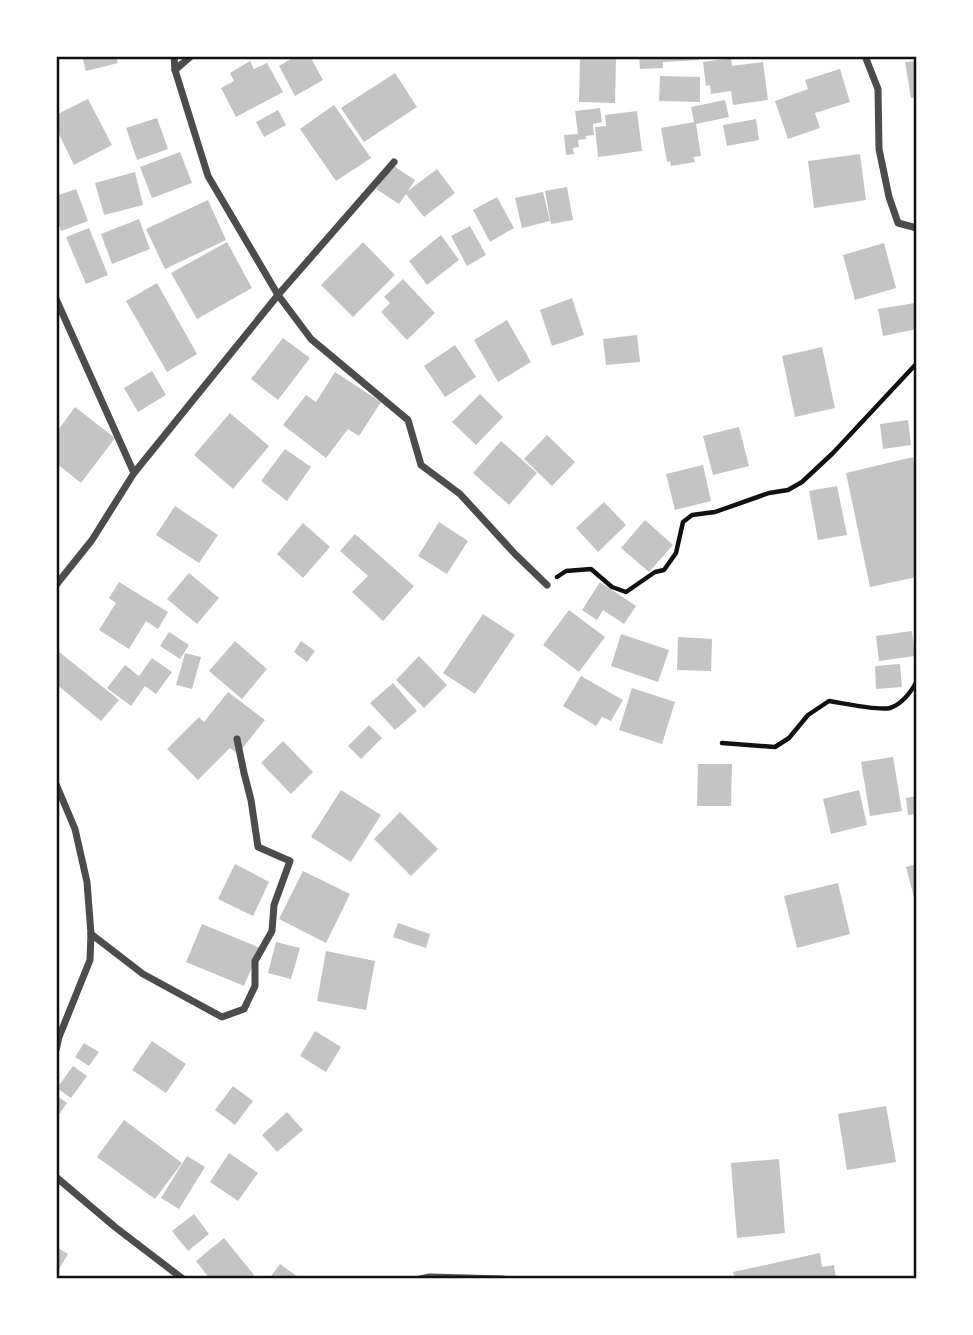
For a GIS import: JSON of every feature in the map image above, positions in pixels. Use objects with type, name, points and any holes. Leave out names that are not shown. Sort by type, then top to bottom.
[{"type":"street","points":[[174,56],[175,70],[208,176],[278,295],[311,339],[408,419],[421,465],[460,494],[547,585]]},
{"type":"street","points":[[175,70],[191,56]]},
{"type":"street","points":[[865,56],[878,89],[879,149],[889,197],[898,223],[917,228]]},
{"type":"street","points":[[56,585],[92,540],[134,472],[278,295],[394,162]]},
{"type":"street","points":[[56,299],[134,472]]},
{"type":"street","points":[[91,934],[143,974],[222,1017],[244,1009],[255,986],[255,961],[272,931],[274,905],[290,861],[258,847],[237,739]]},
{"type":"street","points":[[56,784],[75,829],[87,882],[91,934],[90,960],[56,1050]]},
{"type":"street","points":[[56,1177],[183,1279]]},
{"type":"street","points":[[420,1279],[503,1279]]},
{"type":"path","points":[[547,585],[566,571],[591,569],[612,587],[626,592],[655,572],[664,570],[676,553],[683,522],[692,515],[715,512],[802,482],[833,453],[917,363]]},
{"type":"path","points":[[722,743],[775,747],[789,738],[808,715],[829,701],[890,708],[909,695],[917,681]]},
{"type":"building","points":[[82,56],[116,56],[118,63],[86,71]]},
{"type":"building","points":[[296,56],[310,56],[323,80],[295,96],[279,66]]},
{"type":"building","points":[[639,56],[699,56],[699,60],[663,62],[663,68],[640,69]]},
{"type":"building","points":[[580,58],[616,59],[615,103],[579,102]]},
{"type":"building","points":[[731,58],[732,66],[763,62],[768,100],[733,105],[731,91],[711,94],[710,85],[706,86],[703,62]]},
{"type":"building","points":[[250,61],[254,69],[267,63],[283,92],[236,117],[221,88],[234,81],[230,73]]},
{"type":"building","points":[[917,61],[917,97],[911,98],[905,62]]},
{"type":"building","points":[[840,69],[850,102],[815,113],[820,128],[788,139],[775,101],[808,89],[805,80]]},
{"type":"building","points":[[395,73],[417,107],[364,142],[341,108]]},
{"type":"building","points":[[660,76],[700,77],[700,102],[659,101]]},
{"type":"building","points":[[88,99],[112,145],[74,165],[56,128],[56,115]]},
{"type":"building","points":[[725,100],[729,117],[696,124],[701,156],[693,157],[695,162],[671,166],[670,161],[667,162],[661,128],[694,122],[691,107]]},
{"type":"building","points":[[334,105],[371,158],[336,181],[300,129]]},
{"type":"building","points":[[600,108],[602,122],[593,124],[594,135],[578,140],[579,147],[573,148],[574,154],[566,155],[564,135],[578,134],[575,111]]},
{"type":"building","points":[[278,110],[286,125],[264,137],[256,122]]},
{"type":"building","points":[[637,111],[642,151],[598,157],[595,127],[606,126],[605,115]]},
{"type":"building","points":[[157,118],[168,149],[137,160],[126,128]]},
{"type":"building","points":[[756,119],[759,140],[727,146],[723,125]]},
{"type":"building","points":[[180,152],[192,183],[152,198],[140,167]]},
{"type":"building","points":[[860,154],[866,200],[814,208],[808,161]]},
{"type":"building","points":[[392,165],[415,180],[408,191],[437,169],[455,193],[424,217],[406,194],[399,204],[376,189]]},
{"type":"building","points":[[135,172],[143,205],[104,215],[95,183]]},
{"type":"building","points":[[567,187],[573,220],[551,224],[545,191]]},
{"type":"building","points":[[76,189],[88,221],[61,231],[56,217],[56,196]]},
{"type":"building","points":[[543,192],[550,221],[522,228],[515,198]]},
{"type":"building","points":[[497,197],[514,228],[490,242],[473,210]]},
{"type":"building","points":[[208,200],[226,240],[165,269],[146,229]]},
{"type":"building","points":[[139,219],[150,249],[112,264],[101,234]]},
{"type":"building","points":[[470,226],[486,255],[467,266],[451,236]]},
{"type":"building","points":[[89,228],[108,275],[86,284],[66,237]]},
{"type":"building","points":[[441,235],[459,260],[427,285],[409,261]]},
{"type":"building","points":[[227,242],[252,288],[197,319],[171,273]]},
{"type":"building","points":[[363,242],[395,275],[353,317],[321,285]]},
{"type":"building","points":[[884,243],[896,288],[855,300],[843,255]]},
{"type":"building","points":[[403,279],[435,313],[407,340],[381,312],[390,303],[384,297]]},
{"type":"building","points":[[157,283],[197,354],[167,372],[126,301]]},
{"type":"building","points":[[572,298],[584,335],[552,346],[540,310]]},
{"type":"building","points":[[915,303],[917,329],[883,336],[878,309]]},
{"type":"building","points":[[507,320],[531,362],[498,382],[474,340]]},
{"type":"building","points":[[637,335],[640,362],[606,365],[603,339]]},
{"type":"building","points":[[283,338],[310,358],[278,400],[251,379]]},
{"type":"building","points":[[455,345],[476,377],[445,397],[424,366]]},
{"type":"building","points":[[822,347],[835,408],[795,417],[782,356]]},
{"type":"building","points":[[152,371],[166,395],[138,412],[124,388]]},
{"type":"building","points":[[335,372],[381,402],[359,436],[348,429],[326,458],[283,425],[306,395],[316,402]]},
{"type":"building","points":[[480,394],[503,417],[476,445],[452,422]]},
{"type":"building","points":[[75,407],[115,438],[81,483],[56,463],[56,433]]},
{"type":"building","points":[[230,413],[269,446],[233,489],[194,455]]},
{"type":"building","points":[[908,420],[911,445],[883,449],[880,424]]},
{"type":"building","points":[[739,427],[749,466],[713,475],[703,436]]},
{"type":"building","points":[[547,435],[575,462],[552,486],[524,459]]},
{"type":"building","points":[[501,441],[537,473],[509,505],[473,473]]},
{"type":"building","points":[[285,449],[311,467],[287,501],[261,481]]},
{"type":"building","points":[[913,457],[917,478],[917,577],[870,587],[846,473]]},
{"type":"building","points":[[703,465],[711,501],[675,510],[666,474]]},
{"type":"building","points":[[837,486],[847,535],[818,540],[809,491]]},
{"type":"building","points":[[604,502],[626,525],[598,552],[576,528]]},
{"type":"building","points":[[175,506],[218,535],[199,563],[156,535]]},
{"type":"building","points":[[645,520],[673,545],[649,572],[621,548]]},
{"type":"building","points":[[439,522],[468,541],[447,574],[418,556]]},
{"type":"building","points":[[303,523],[330,547],[303,578],[277,554]]},
{"type":"building","points":[[355,534],[414,586],[383,621],[352,592],[368,576],[340,551]]},
{"type":"building","points":[[189,573],[219,598],[197,624],[167,599]]},
{"type":"building","points":[[119,582],[168,612],[158,629],[146,621],[129,649],[99,630],[116,603],[109,598]]},
{"type":"building","points":[[600,582],[636,606],[624,624],[603,610],[597,620],[582,610]]},
{"type":"building","points":[[569,610],[605,637],[579,672],[543,645]]},
{"type":"building","points":[[483,614],[515,635],[475,694],[443,673]]},
{"type":"building","points":[[912,631],[915,656],[879,661],[876,636]]},
{"type":"building","points":[[169,632],[189,645],[180,659],[160,646]]},
{"type":"building","points":[[621,634],[669,650],[658,682],[611,666]]},
{"type":"building","points":[[678,637],[712,639],[711,671],[677,670]]},
{"type":"building","points":[[235,641],[267,669],[242,699],[209,671]]},
{"type":"building","points":[[301,641],[315,651],[307,662],[294,652]]},
{"type":"building","points":[[58,651],[119,700],[101,721],[56,684]]},
{"type":"building","points":[[185,653],[201,657],[192,689],[176,685]]},
{"type":"building","points":[[419,656],[447,685],[424,708],[396,680]]},
{"type":"building","points":[[152,658],[172,672],[156,694],[145,686],[131,706],[107,688],[125,665],[139,676]]},
{"type":"building","points":[[900,664],[902,687],[876,689],[875,666]]},
{"type":"building","points":[[581,676],[623,700],[611,721],[602,717],[596,726],[563,706]]},
{"type":"building","points":[[393,683],[417,711],[395,730],[370,703]]},
{"type":"building","points":[[632,688],[675,702],[662,744],[619,730]]},
{"type":"building","points":[[228,692],[265,720],[238,754],[230,748],[198,780],[167,749],[199,717],[204,722]]},
{"type":"building","points":[[369,725],[382,738],[361,759],[348,746]]},
{"type":"building","points":[[283,741],[313,772],[291,794],[261,763]]},
{"type":"building","points":[[893,757],[902,811],[870,816],[861,762]]},
{"type":"building","points":[[698,764],[732,764],[731,806],[697,806]]},
{"type":"building","points":[[341,790],[381,815],[351,862],[311,837]]},
{"type":"building","points":[[859,790],[867,825],[831,834],[823,799]]},
{"type":"building","points":[[917,796],[917,814],[908,815],[906,798]]},
{"type":"building","points":[[400,812],[438,849],[411,876],[374,839]]},
{"type":"building","points":[[235,864],[269,882],[253,916],[218,899]]},
{"type":"building","points":[[917,864],[917,905],[916,905],[906,867]]},
{"type":"building","points":[[303,871],[350,894],[326,943],[279,919]]},
{"type":"building","points":[[838,883],[850,934],[797,948],[784,896]]},
{"type":"building","points":[[398,923],[430,934],[426,948],[393,937]]},
{"type":"building","points":[[202,924],[260,948],[244,986],[186,962]]},
{"type":"building","points":[[276,942],[300,948],[291,979],[268,973]]},
{"type":"building","points":[[326,951],[375,961],[366,1010],[317,1001]]},
{"type":"building","points":[[315,1031],[341,1047],[326,1072],[300,1056]]},
{"type":"building","points":[[152,1041],[186,1064],[166,1093],[132,1070]]},
{"type":"building","points":[[84,1043],[99,1052],[89,1066],[75,1057]]},
{"type":"building","points":[[73,1066],[87,1076],[71,1098],[57,1088]]},
{"type":"building","points":[[233,1086],[253,1101],[235,1125],[215,1110]]},
{"type":"building","points":[[56,1095],[67,1103],[56,1119]]},
{"type":"building","points":[[886,1106],[896,1162],[847,1170],[838,1114]]},
{"type":"building","points":[[287,1112],[303,1130],[277,1152],[262,1135]]},
{"type":"building","points":[[124,1120],[182,1163],[155,1199],[97,1157]]},
{"type":"building","points":[[229,1153],[258,1173],[238,1201],[210,1182]]},
{"type":"building","points":[[187,1156],[205,1167],[179,1209],[161,1198]]},
{"type":"building","points":[[779,1159],[785,1233],[737,1238],[731,1163]]},
{"type":"building","points":[[194,1214],[209,1234],[188,1251],[172,1231]]},
{"type":"building","points":[[224,1238],[254,1275],[250,1279],[210,1279],[196,1261]]},
{"type":"building","points":[[56,1247],[68,1254],[56,1274]]},
{"type":"building","points":[[820,1253],[822,1267],[834,1265],[836,1279],[735,1279],[733,1272]]},
{"type":"building","points":[[280,1264],[301,1279],[269,1279]]}]
